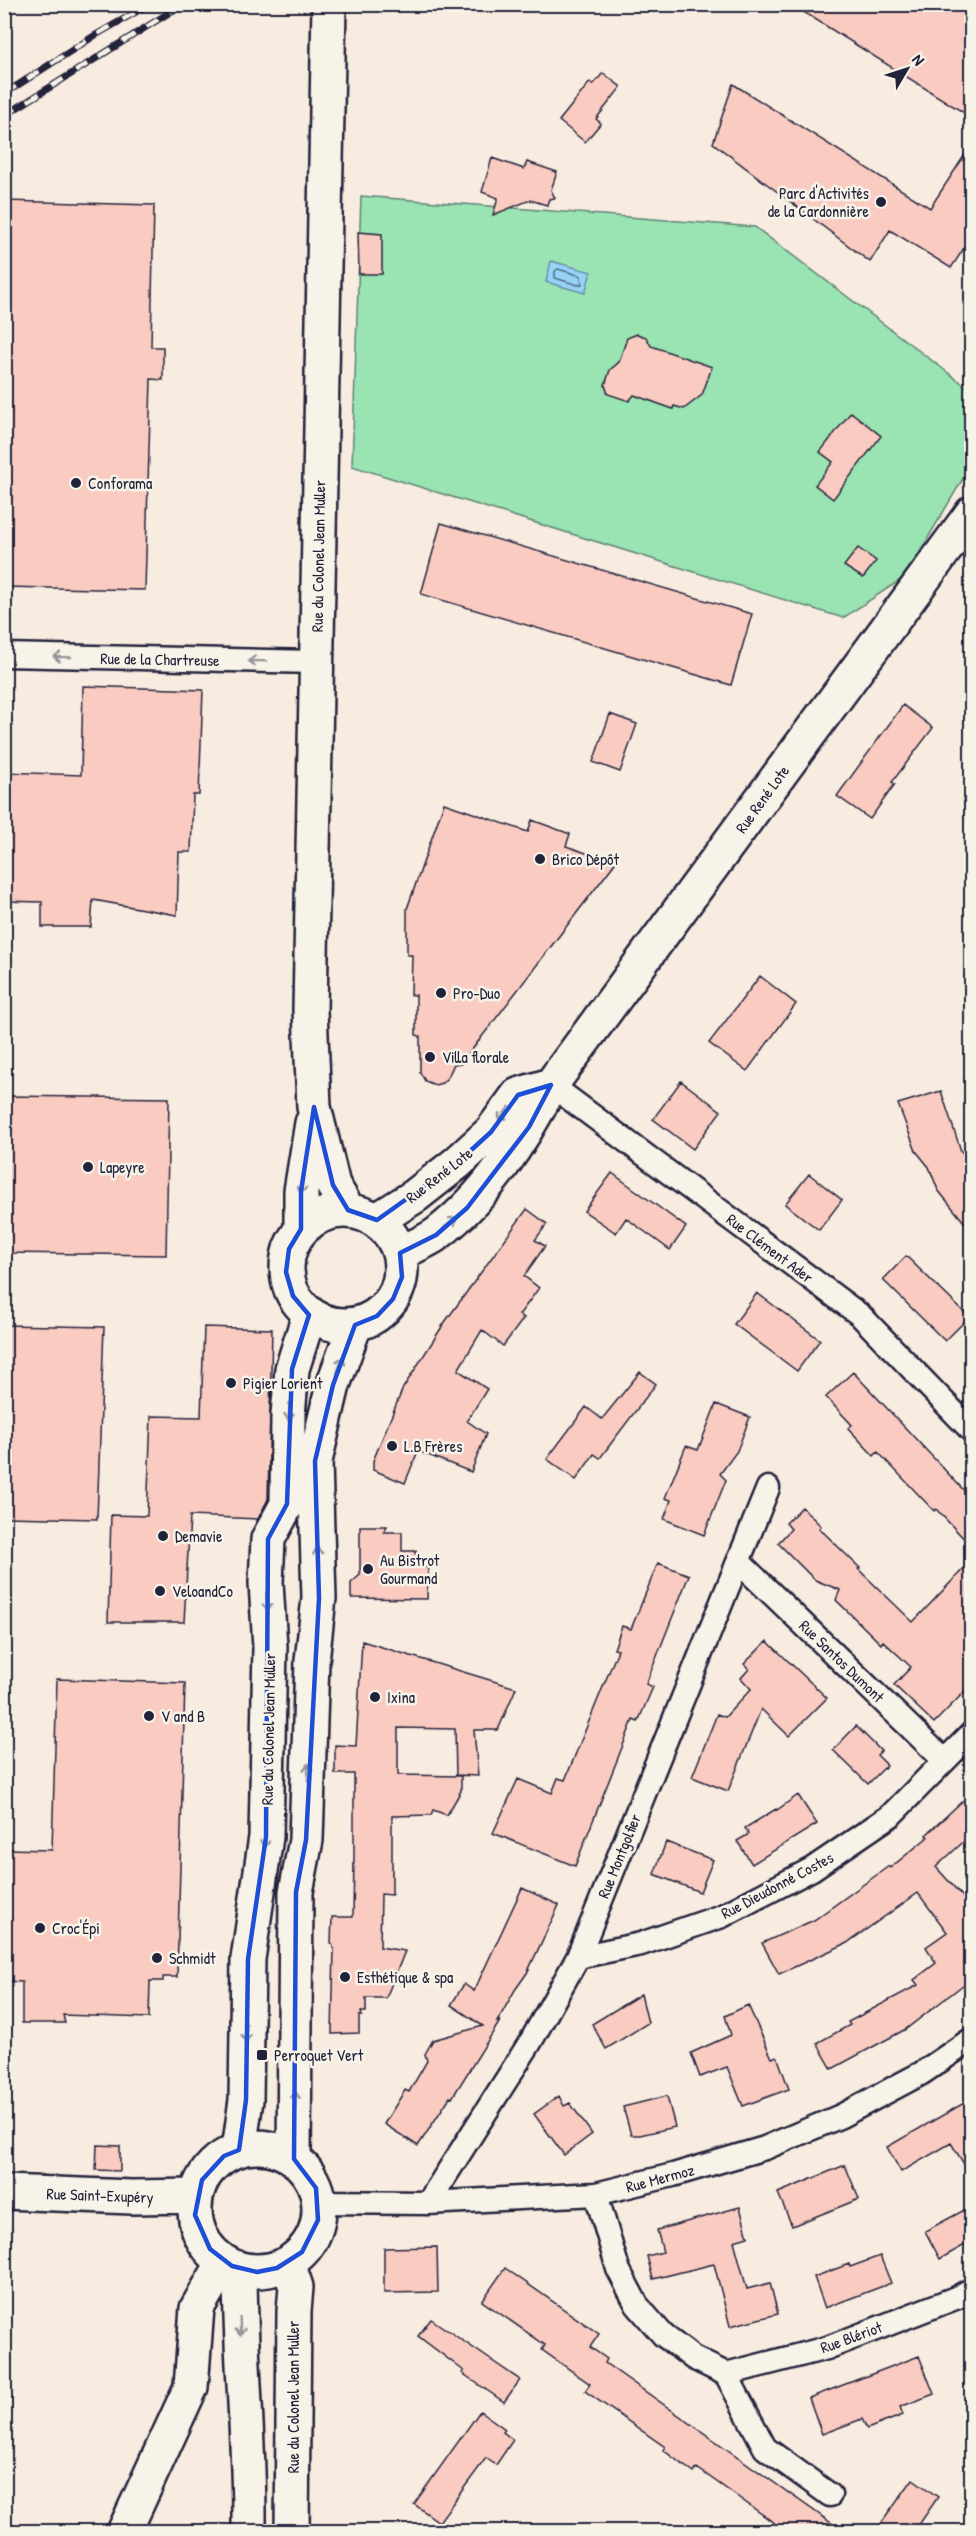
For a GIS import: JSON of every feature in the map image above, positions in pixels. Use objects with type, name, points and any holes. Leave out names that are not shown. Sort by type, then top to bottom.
[{"type":"main road","name":"Rue du Colonel Jean Muller","points":[[301,1229],[301,1191],[314,1107],[310,1011],[329,4]]},
{"type":"main road","name":"Rue René Lote","points":[[400,1253],[436,1235],[467,1208],[530,1127],[551,1085],[972,513]]},
{"type":"main road","name":"Rue René Lote","points":[[362,1215],[415,1196],[457,1163],[491,1132],[519,1095],[551,1085]]},
{"type":"main road","name":"Rue du Colonel Jean Muller","points":[[314,1107],[333,1185],[362,1215]]},
{"type":"main road","points":[[322,1214],[362,1215],[392,1235],[400,1253],[402,1277],[393,1299],[377,1316],[355,1325],[330,1324],[309,1315],[293,1296],[286,1272],[289,1249],[301,1229],[322,1214]]},
{"type":"main road","name":"Rue du Colonel Jean Muller","points":[[239,2150],[246,2100],[248,1959],[266,1837],[270,1647],[266,1583],[268,1539],[287,1504],[288,1415],[292,1369],[309,1315]]},
{"type":"main road","points":[[294,2159],[296,1892],[306,1840],[312,1661],[319,1589],[315,1461],[333,1385],[355,1325]]},
{"type":"main road","points":[[267,2148],[278,2150],[294,2159],[307,2172],[316,2188],[319,2202],[318,2220],[313,2238],[302,2252],[288,2263],[265,2271],[232,2266],[210,2249],[200,2233],[195,2215],[196,2196],[202,2180],[211,2167],[224,2156],[239,2150],[267,2148]]},
{"type":"main road","name":"Rue Saint-Exupéry","points":[[4,2192],[132,2198],[196,2196]]},
{"type":"main road","name":"Rue du Colonel Jean Muller","points":[[288,2263],[296,2287],[292,2532]]},
{"type":"main road","points":[[124,2532],[191,2386],[197,2308],[232,2266]]},
{"type":"main road","points":[[232,2266],[240,2319],[249,2532]]},
{"type":"street","name":"Rue de la Chartreuse","points":[[4,655],[316,662]]},
{"type":"street","name":"Rue Clément Ader","points":[[551,1085],[860,1315],[972,1431]]},
{"type":"street","name":"Rue Montgolfier","points":[[428,2203],[531,2041],[578,1957],[768,1488]]},
{"type":"street","name":"Rue Santos Dumont","points":[[739,1562],[944,1760]]},
{"type":"street","name":"Rue Dieudonné Costes","points":[[578,1957],[641,1944],[722,1916],[812,1869],[890,1816],[972,1733]]},
{"type":"street","name":"Rue Mermoz","points":[[319,2202],[428,2203],[596,2194],[673,2175],[765,2148],[851,2111],[922,2073],[972,2039]]},
{"type":"street","points":[[596,2194],[618,2269],[637,2305],[663,2335],[693,2358],[726,2374],[765,2448],[830,2495]]},
{"type":"street","name":"Rue Blériot","points":[[726,2374],[827,2348],[958,2297],[972,2289]]},
{"type":"highlighted area","points":[[551,1085],[529,1127],[467,1208],[436,1235],[400,1253],[402,1277],[393,1299],[377,1316],[355,1325],[333,1385],[315,1461],[319,1598],[306,1840],[296,1892],[294,2159],[316,2188],[318,2220],[302,2252],[277,2268],[257,2272],[232,2266],[210,2249],[195,2215],[202,2180],[224,2156],[239,2150],[246,2100],[248,1959],[266,1837],[268,1539],[287,1504],[292,1369],[309,1315],[293,1296],[286,1272],[289,1249],[301,1229],[301,1191],[314,1107],[333,1185],[348,1210],[377,1220],[457,1163],[491,1132],[518,1095]]},
{"type":"green space","points":[[361,196],[755,227],[971,390],[971,465],[905,577],[843,618],[352,466]]},
{"type":"water","points":[[551,261],[591,272],[585,293],[546,282]]},
{"type":"building","points":[[791,4],[972,4],[972,118]]},
{"type":"building","points":[[603,73],[621,87],[596,119],[601,123],[585,142],[559,121],[590,82],[593,85]]},
{"type":"building","points":[[733,84],[930,208],[972,144],[972,236],[951,268],[890,230],[870,262],[713,143]]},
{"type":"building","points":[[492,158],[524,169],[527,162],[557,172],[551,190],[555,198],[549,199],[547,205],[530,200],[493,215],[498,198],[482,192]]},
{"type":"building","name":"Conforama","points":[[4,201],[154,205],[151,347],[163,347],[163,380],[151,379],[145,590],[4,587]]},
{"type":"building","points":[[358,232],[382,234],[382,274],[359,274]]},
{"type":"building","points":[[637,334],[646,337],[651,346],[712,367],[702,395],[684,409],[674,406],[673,409],[634,395],[629,401],[608,394],[605,385],[610,370],[619,362],[627,338]]},
{"type":"building","points":[[851,412],[881,436],[833,499],[815,485],[833,462],[820,452]]},
{"type":"building","points":[[441,523],[752,614],[731,685],[421,594]]},
{"type":"building","points":[[858,548],[876,561],[863,578],[844,566]]},
{"type":"building","points":[[83,686],[203,690],[199,795],[193,795],[191,852],[179,852],[177,915],[93,900],[91,927],[42,927],[42,902],[4,901],[4,772],[81,775]]},
{"type":"building","points":[[903,705],[933,728],[892,782],[895,784],[870,819],[837,796]]},
{"type":"building","points":[[610,714],[637,724],[620,772],[593,762]]},
{"type":"building","points":[[444,803],[528,832],[532,820],[570,834],[566,846],[615,863],[461,1064],[454,1064],[448,1077],[442,1083],[435,1085],[425,1081],[420,1072],[420,1036],[416,1035],[416,995],[411,995],[412,955],[407,955],[407,909]]},
{"type":"building","points":[[760,976],[796,1004],[747,1071],[709,1043]]},
{"type":"building","points":[[681,1081],[721,1111],[693,1149],[653,1119]]},
{"type":"building","points":[[941,1091],[961,1151],[972,1164],[972,1232],[938,1190],[929,1167],[916,1151],[898,1104]]},
{"type":"building","name":"Lapeyre","points":[[4,1096],[169,1098],[166,1255],[4,1253]]},
{"type":"building","points":[[612,1173],[686,1227],[670,1250],[626,1218],[616,1233],[584,1211]]},
{"type":"building","points":[[809,1174],[842,1200],[819,1230],[785,1204]]},
{"type":"building","points":[[527,1209],[547,1224],[535,1240],[545,1246],[524,1276],[539,1288],[519,1315],[524,1318],[503,1346],[482,1330],[458,1370],[487,1389],[467,1421],[486,1434],[471,1472],[418,1451],[405,1483],[373,1470],[373,1461],[403,1388],[445,1322]]},
{"type":"building","points":[[906,1256],[969,1317],[945,1341],[883,1280]]},
{"type":"building","points":[[757,1293],[820,1340],[797,1371],[734,1324]]},
{"type":"building","points":[[4,1325],[104,1327],[97,1519],[4,1517]]},
{"type":"building","points":[[204,1327],[272,1329],[268,1499],[258,1519],[190,1516],[184,1622],[108,1622],[111,1515],[147,1516],[151,1416],[201,1417]]},
{"type":"building","points":[[640,1372],[656,1384],[600,1458],[594,1454],[576,1480],[547,1459],[586,1407],[602,1419]]},
{"type":"building","points":[[853,1372],[972,1499],[972,1547],[878,1452],[874,1456],[848,1428],[852,1425],[826,1397]]},
{"type":"building","points":[[716,1404],[750,1417],[737,1451],[720,1474],[726,1480],[704,1535],[664,1519],[671,1500],[665,1498],[686,1446],[698,1450]]},
{"type":"building","points":[[802,1507],[821,1526],[819,1528],[860,1568],[858,1569],[913,1622],[972,1560],[972,1684],[934,1723],[894,1685],[911,1667],[883,1641],[881,1644],[836,1600],[840,1590],[815,1580],[778,1543],[791,1529],[786,1523]]},
{"type":"building","points":[[360,1526],[387,1526],[384,1532],[402,1532],[402,1551],[416,1551],[416,1567],[428,1567],[427,1599],[351,1598],[351,1583],[360,1575]]},
{"type":"building","points":[[658,1563],[689,1575],[646,1684],[653,1687],[638,1722],[633,1720],[575,1866],[493,1833],[518,1779],[552,1793],[558,1778],[565,1780],[618,1650],[614,1649],[622,1626],[631,1629]]},
{"type":"building","points":[[362,1641],[516,1688],[498,1730],[474,1730],[478,1776],[456,1775],[455,1729],[398,1728],[398,1775],[461,1776],[461,1791],[447,1815],[433,1810],[431,1815],[392,1816],[392,1895],[381,1894],[380,1947],[405,1951],[386,1998],[366,1998],[366,2012],[361,2012],[362,2016],[359,2016],[359,2033],[332,2034],[334,1949],[331,1942],[332,1917],[353,1917],[354,1858],[354,1774],[335,1774],[335,1745],[356,1746]]},
{"type":"building","points":[[767,1641],[827,1698],[789,1736],[761,1709],[728,1791],[692,1777],[717,1714],[725,1717],[751,1689],[741,1678],[749,1669],[744,1664]]},
{"type":"building","points":[[57,1679],[185,1683],[177,1977],[163,1977],[163,1981],[150,1981],[149,2018],[63,2015],[65,2023],[22,2023],[22,1982],[4,1981],[4,1849],[52,1850]]},
{"type":"building","points":[[856,1726],[881,1751],[877,1755],[887,1765],[868,1784],[833,1750]]},
{"type":"building","points":[[972,1792],[972,1834],[936,1867],[972,1907],[972,1978],[906,2029],[832,2069],[817,2043],[850,2025],[848,2022],[918,1985],[914,1980],[936,1963],[926,1947],[947,1932],[918,1893],[847,1943],[779,1974],[762,1943],[814,1920],[889,1866],[890,1868],[928,1837],[926,1835]]},
{"type":"building","points":[[798,1795],[817,1824],[752,1864],[737,1841],[749,1834],[745,1828]]},
{"type":"building","points":[[666,1842],[713,1860],[700,1892],[654,1874]]},
{"type":"building","points":[[522,1888],[559,1905],[527,1973],[497,2022],[500,2021],[452,2098],[450,2097],[418,2146],[384,2124],[405,2090],[409,2092],[427,2061],[425,2054],[433,2040],[483,2026],[451,2005],[464,1984],[474,1991]]},
{"type":"building","points":[[641,1994],[648,2023],[606,2049],[592,2024]]},
{"type":"building","points":[[748,2005],[772,2058],[777,2056],[789,2089],[743,2106],[727,2067],[700,2077],[691,2053],[731,2035],[725,2016]]},
{"type":"building","points":[[559,2096],[564,2106],[570,2103],[592,2134],[564,2155],[534,2114]]},
{"type":"building","points":[[667,2096],[675,2127],[631,2135],[623,2107]]},
{"type":"building","points":[[964,2103],[972,2117],[972,2177],[951,2143],[901,2172],[887,2147]]},
{"type":"building","points":[[97,2145],[120,2146],[120,2171],[96,2170]]},
{"type":"building","points":[[845,2165],[859,2199],[792,2226],[778,2193]]},
{"type":"building","points":[[972,2206],[972,2241],[940,2259],[925,2231]]},
{"type":"building","points":[[740,2207],[748,2237],[734,2241],[747,2289],[770,2283],[778,2314],[730,2326],[714,2264],[653,2279],[647,2256],[663,2252],[657,2230]]},
{"type":"building","points":[[437,2247],[438,2292],[384,2293],[384,2248]]},
{"type":"building","points":[[880,2256],[891,2283],[825,2308],[814,2277]]},
{"type":"building","points":[[505,2268],[599,2334],[590,2347],[607,2359],[605,2363],[844,2532],[787,2532],[697,2468],[694,2473],[663,2450],[665,2447],[585,2391],[590,2384],[542,2350],[545,2345],[482,2301]]},
{"type":"building","points":[[431,2319],[520,2380],[504,2402],[462,2373],[464,2371],[418,2336]]},
{"type":"building","points":[[919,2356],[934,2394],[900,2407],[903,2415],[867,2429],[862,2419],[822,2434],[809,2398]]},
{"type":"building","points":[[480,2411],[505,2429],[503,2432],[513,2440],[496,2465],[486,2458],[439,2522],[414,2504]]},
{"type":"building","points":[[913,2479],[938,2497],[914,2532],[875,2532]]},
{"type":"railway","points":[[4,94],[94,36],[150,4]]},
{"type":"railway","points":[[4,116],[183,4]]},
{"type":"place","name":"Parc d'Activités de la Cardonnière","points":[[881,202]]},
{"type":"place","name":"Conforama","points":[[76,483]]},
{"type":"place","name":"Brico Dépôt","points":[[540,859]]},
{"type":"place","name":"Pro-Duo","points":[[441,993]]},
{"type":"place","name":"Villa florale","points":[[430,1057]]},
{"type":"place","name":"Lapeyre","points":[[88,1167]]},
{"type":"place","name":"Pigier Lorient","points":[[231,1383]]},
{"type":"place","name":"L.B Frères","points":[[392,1446]]},
{"type":"place","name":"Demavie","points":[[163,1536]]},
{"type":"place","name":"Au Bistrot Gourmand","points":[[368,1569]]},
{"type":"place","name":"VeloandCo","points":[[160,1591]]},
{"type":"place","name":"Ixina","points":[[375,1697]]},
{"type":"place","name":"V and B","points":[[149,1716]]},
{"type":"place","name":"Croc'Épi","points":[[40,1928]]},
{"type":"place","name":"Schmidt","points":[[157,1958]]},
{"type":"place","name":"Esthétique & spa","points":[[345,1977]]},
{"type":"place","name":"Perroquet Vert","points":[[262,2055]]}]
